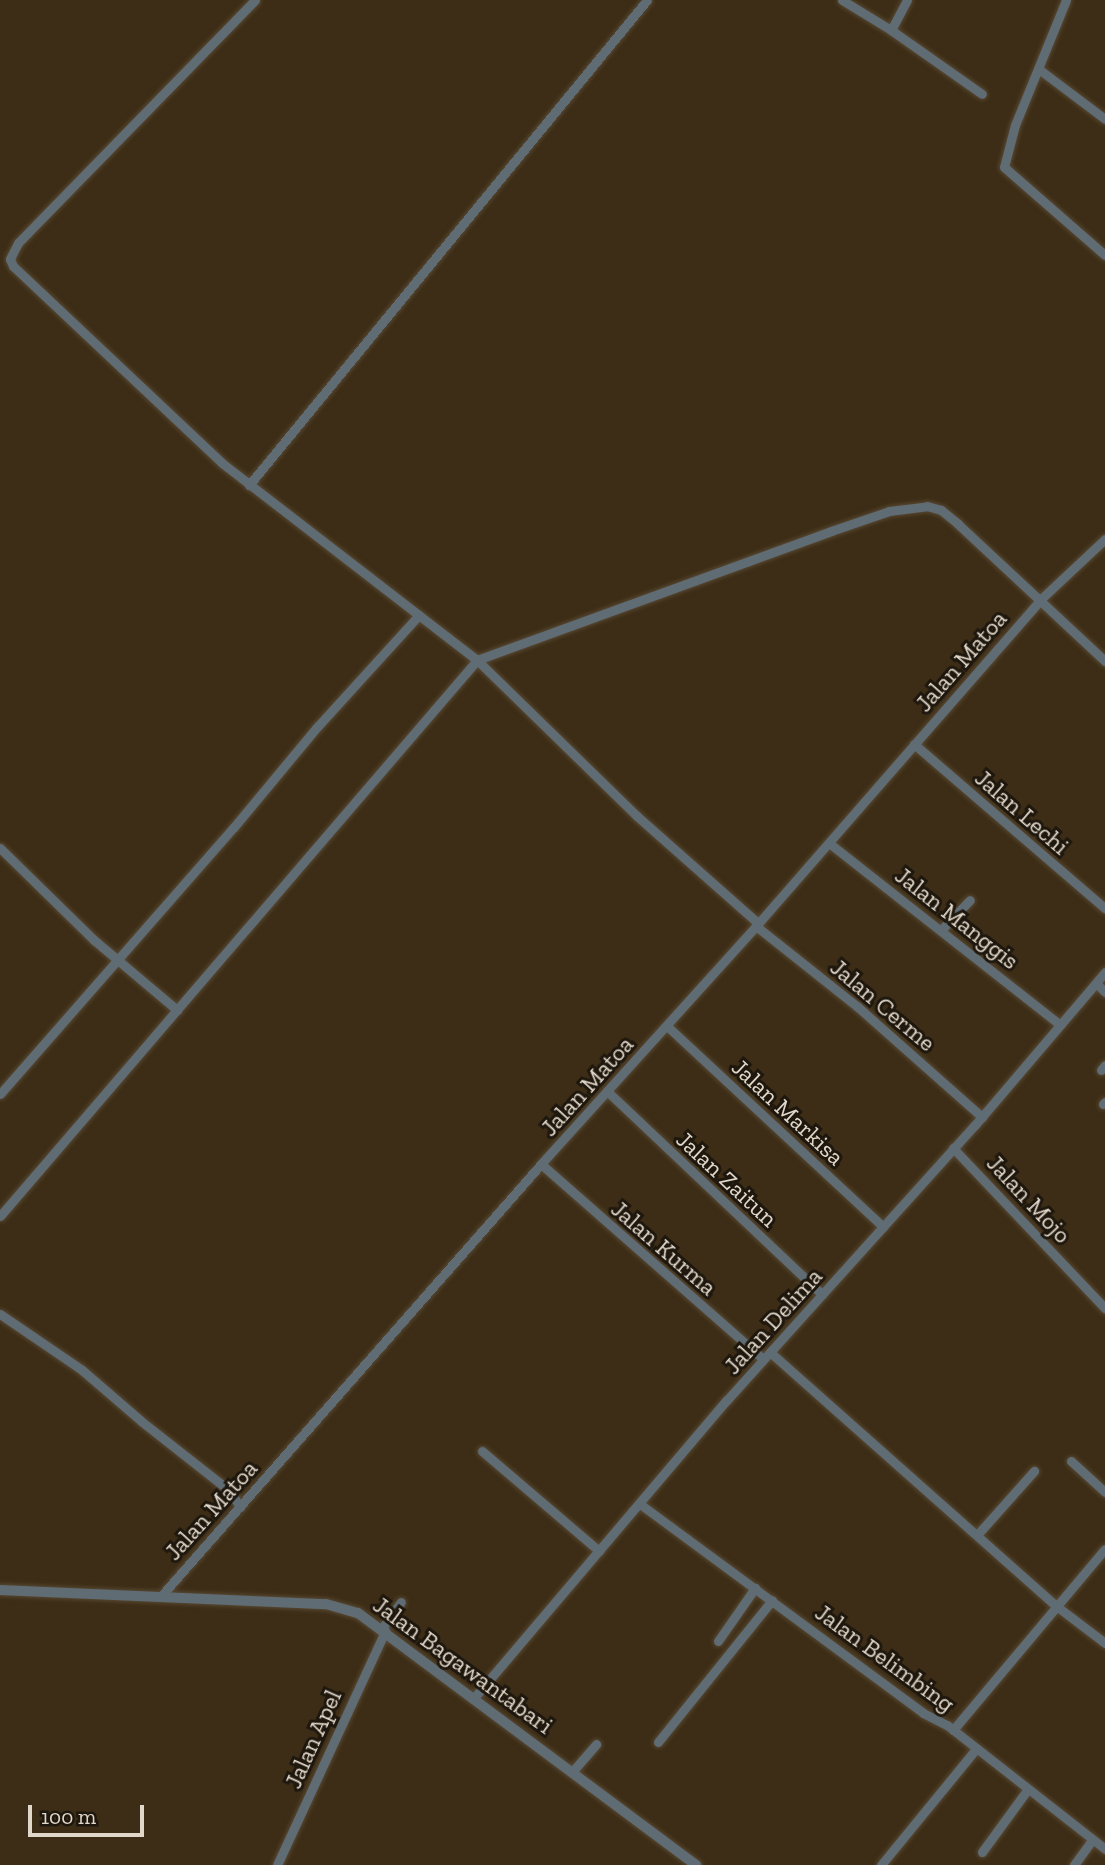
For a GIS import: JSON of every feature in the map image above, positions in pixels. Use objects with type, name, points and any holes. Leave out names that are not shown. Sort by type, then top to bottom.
[{"type":"street","name":"Jalan Cerme","points":[[255,0],[18,243],[10,259],[18,273],[249,485],[477,660],[637,816],[757,924],[858,1007],[982,1117]]},
{"type":"street","points":[[249,485],[647,0]]},
{"type":"street","points":[[842,0],[891,30],[982,94]]},
{"type":"street","points":[[891,30],[907,0]]},
{"type":"street","points":[[1066,0],[1040,70],[1015,125],[1004,167],[1105,255]]},
{"type":"street","points":[[1040,70],[1105,119]]},
{"type":"street","points":[[0,1216],[477,660],[831,531],[911,507],[933,506],[941,510],[1105,661]]},
{"type":"street","name":"Jalan Matoa","points":[[161,1596],[541,1164],[829,843],[1040,600],[1105,539]]},
{"type":"street","points":[[0,1094],[318,726],[419,615]]},
{"type":"street","name":"Jalan Lechi","points":[[914,744],[1105,908]]},
{"type":"street","name":"Jalan Manggis","points":[[829,843],[942,929],[1060,1025]]},
{"type":"street","points":[[0,848],[117,961],[177,1010]]},
{"type":"street","points":[[942,929],[970,900]]},
{"type":"street","name":"Jalan Delima","points":[[473,1699],[767,1356],[982,1117],[1105,972]]},
{"type":"street","points":[[1096,983],[1105,992]]},
{"type":"street","name":"Jalan Markisa","points":[[667,1026],[883,1227]]},
{"type":"street","name":"Jalan Zaitun","points":[[607,1091],[822,1294]]},
{"type":"street","name":"Jalan Mojo","points":[[953,1148],[1105,1308]]},
{"type":"street","name":"Jalan Kurma","points":[[541,1164],[977,1535],[1055,1605],[1105,1643]]},
{"type":"street","points":[[0,1314],[82,1370],[141,1422],[230,1491],[240,1507]]},
{"type":"street","points":[[482,1451],[599,1552]]},
{"type":"street","points":[[1071,1461],[1105,1492]]},
{"type":"street","points":[[977,1535],[1034,1471]]},
{"type":"street","name":"Jalan Belimbing","points":[[640,1504],[923,1713],[953,1730],[1105,1849]]},
{"type":"street","points":[[953,1730],[1055,1605],[1105,1549]]},
{"type":"street","points":[[718,1641],[755,1588]]},
{"type":"street","name":"Jalan Bagawantabari","points":[[0,1590],[326,1604],[358,1613],[696,1865]]},
{"type":"street","points":[[658,1742],[772,1600]]},
{"type":"street","name":"Jalan Apel","points":[[277,1865],[384,1630],[401,1602]]},
{"type":"street","points":[[572,1772],[596,1744]]},
{"type":"street","points":[[881,1865],[976,1748]]},
{"type":"street","points":[[982,1852],[1028,1789]]},
{"type":"street","points":[[1074,1865],[1092,1840]]}]
